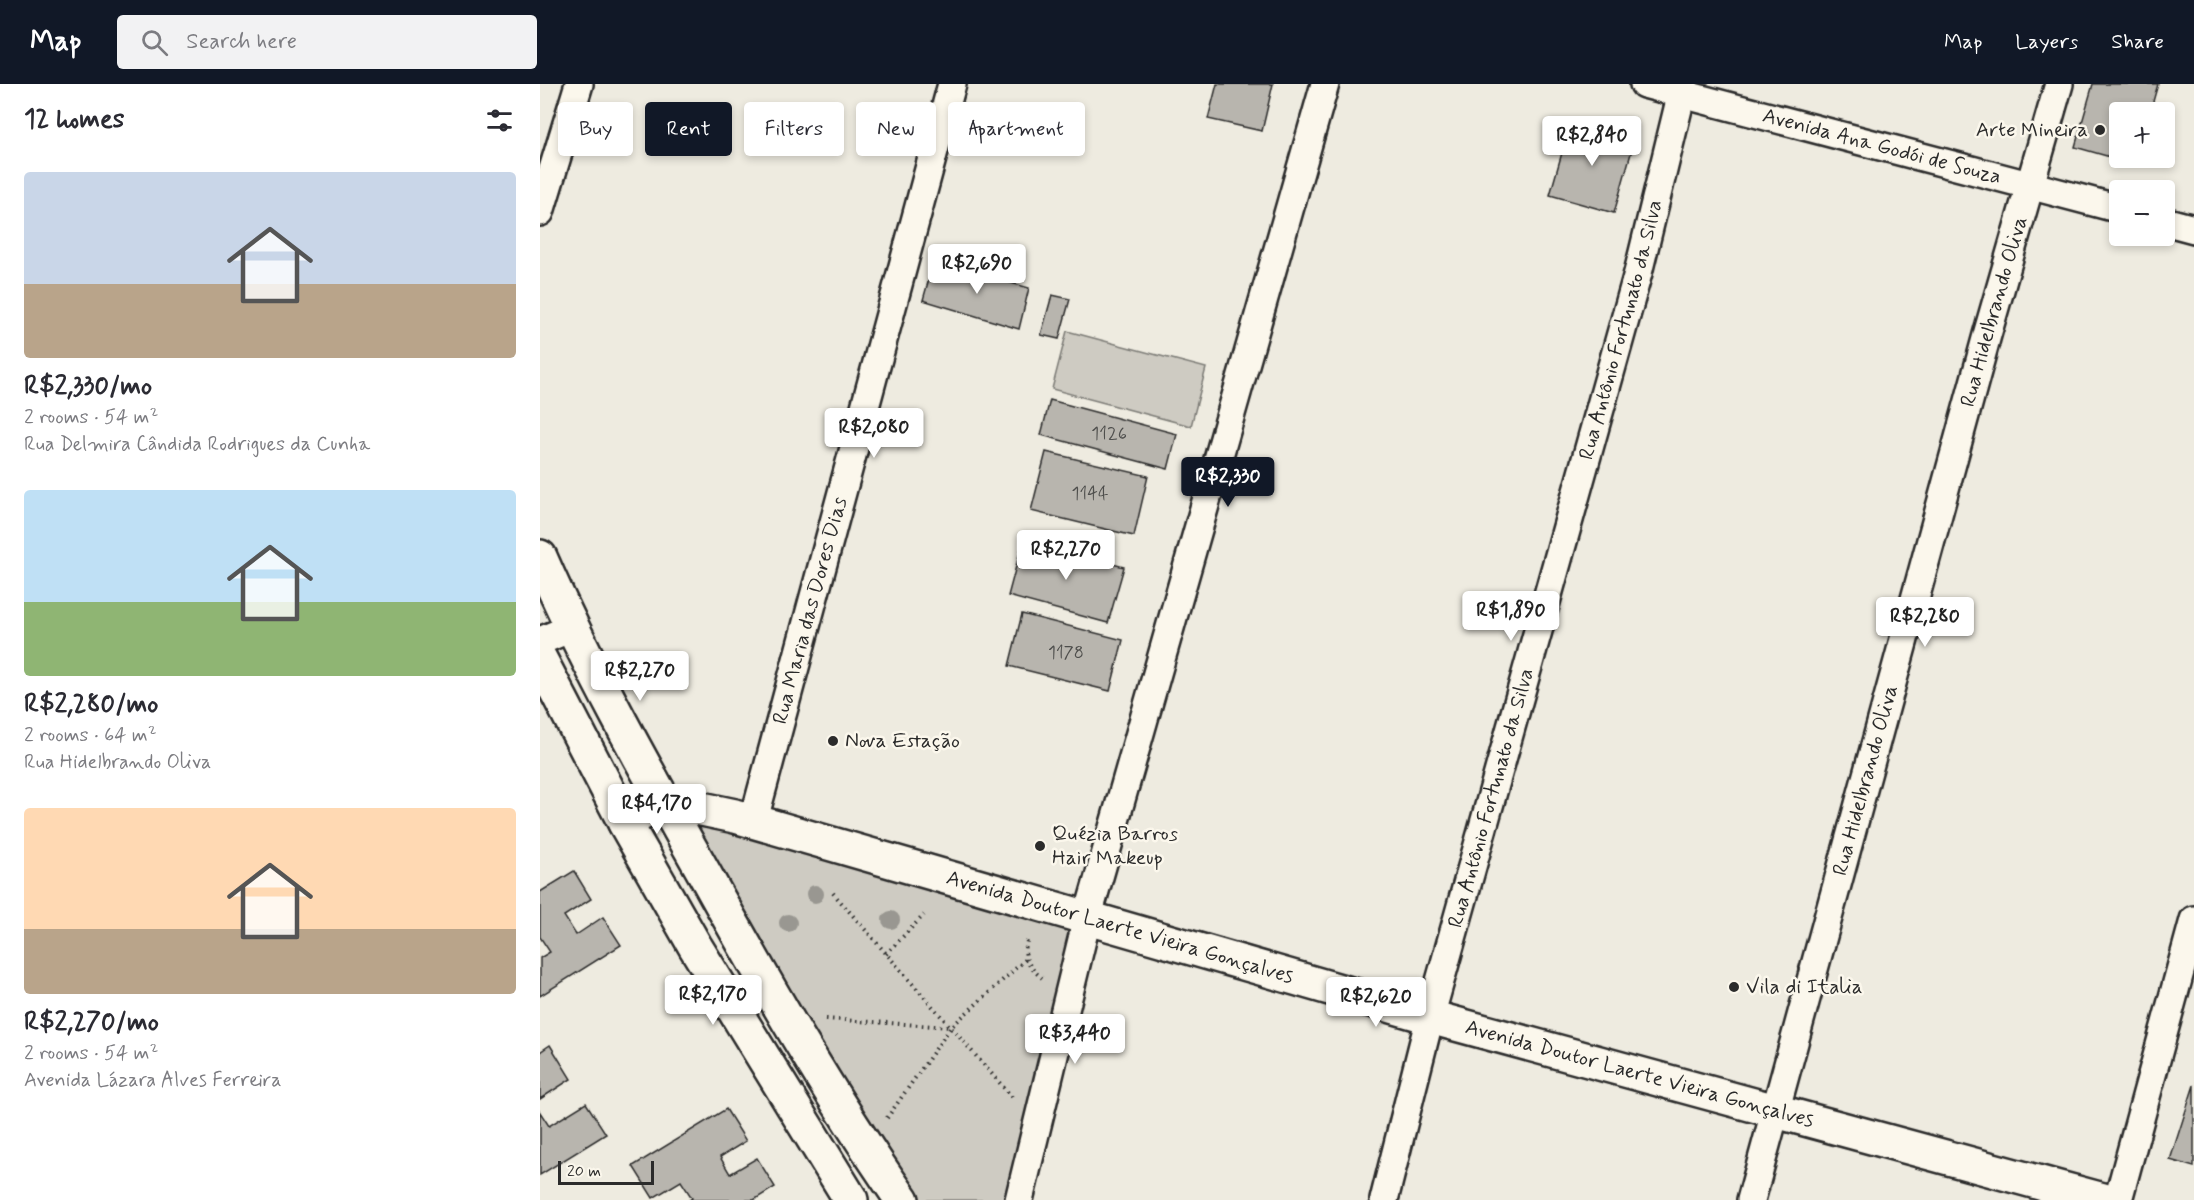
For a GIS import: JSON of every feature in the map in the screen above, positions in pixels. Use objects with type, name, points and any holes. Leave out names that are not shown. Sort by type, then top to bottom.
[{"type":"street","points":[[540,212],[579,84]]},
{"type":"street","name":"Rua Maria das Dores Dias","points":[[753,823],[952,84]]},
{"type":"street","points":[[1019,1200],[1087,919],[1325,84]]},
{"type":"street","name":"Avenida Ana Godói de Souza","points":[[1644,84],[1683,90],[2109,205]]},
{"type":"street","name":"Rua Hidelbrando Oliva","points":[[1751,1200],[1987,335],[2059,84]]},
{"type":"street","name":"Rua Antônio Fortunato da Silva","points":[[1384,1200],[1430,1017],[1638,273],[1683,90]]},
{"type":"street","points":[[2175,224],[2194,229]]},
{"type":"street","points":[[540,557],[571,628],[664,801],[785,1017],[863,1143],[902,1200]]},
{"type":"street","points":[[540,641],[571,628]]},
{"type":"street","points":[[540,659],[625,823],[695,946],[850,1200]]},
{"type":"street","points":[[625,823],[664,801]]},
{"type":"street","name":"Avenida Doutor Laerte Vieira Gonçalves","points":[[664,801],[735,816],[1430,1017],[2103,1200]]},
{"type":"street","points":[[2118,1200],[2194,920]]},
{"type":"path","points":[[833,893],[1038,1126]]},
{"type":"path","points":[[886,954],[924,915]]},
{"type":"path","points":[[1027,941],[1024,950],[1026,959],[1034,972],[1046,982]]},
{"type":"path","points":[[863,1143],[884,1122],[951,1027],[1026,959]]},
{"type":"path","points":[[785,1017],[951,1027]]},
{"type":"shaded area","points":[[1067,331],[1206,368],[1191,426],[1052,389]]},
{"type":"shaded area","points":[[667,796],[1087,919],[1020,1200],[912,1200]]},
{"type":"building","points":[[1217,84],[1273,84],[1262,131],[1208,119]]},
{"type":"building","name":"Arte Mineira","points":[[2093,84],[2158,84],[2153,102],[2109,102],[2109,157],[2075,147]]},
{"type":"building","points":[[1571,121],[1635,139],[1614,213],[1550,195]]},
{"type":"building","points":[[934,261],[1029,288],[1019,329],[923,300]]},
{"type":"building","points":[[1052,295],[1070,299],[1059,339],[1041,335]]},
{"type":"building","points":[[1050,400],[1177,434],[1168,469],[1041,435]]},
{"type":"building","points":[[1046,452],[1148,476],[1134,536],[1031,511]]},
{"type":"building","points":[[1023,540],[1124,567],[1108,623],[1008,596]]},
{"type":"building","points":[[1022,614],[1123,640],[1110,691],[1009,666]]},
{"type":"building","points":[[574,871],[591,899],[564,916],[576,935],[603,917],[621,945],[540,996],[540,958],[550,952],[540,937],[540,892]]},
{"type":"building","points":[[550,1045],[571,1079],[540,1099],[540,1052]]},
{"type":"building","points":[[2194,1085],[2194,1167],[2170,1160]]},
{"type":"building","points":[[586,1103],[606,1134],[540,1175],[540,1112],[549,1126]]},
{"type":"building","points":[[726,1109],[746,1141],[720,1157],[730,1174],[757,1158],[775,1187],[754,1200],[689,1200],[692,1198],[681,1181],[653,1198],[633,1166]]},
{"type":"place","name":"Arte Mineira","points":[[2100,130]]},
{"type":"place","name":"Nova Estação","points":[[833,741]]},
{"type":"place","name":"Quézia Barros Hair Makeup","points":[[1040,846]]},
{"type":"place","name":"Vila di Italia","points":[[1734,987]]}]
